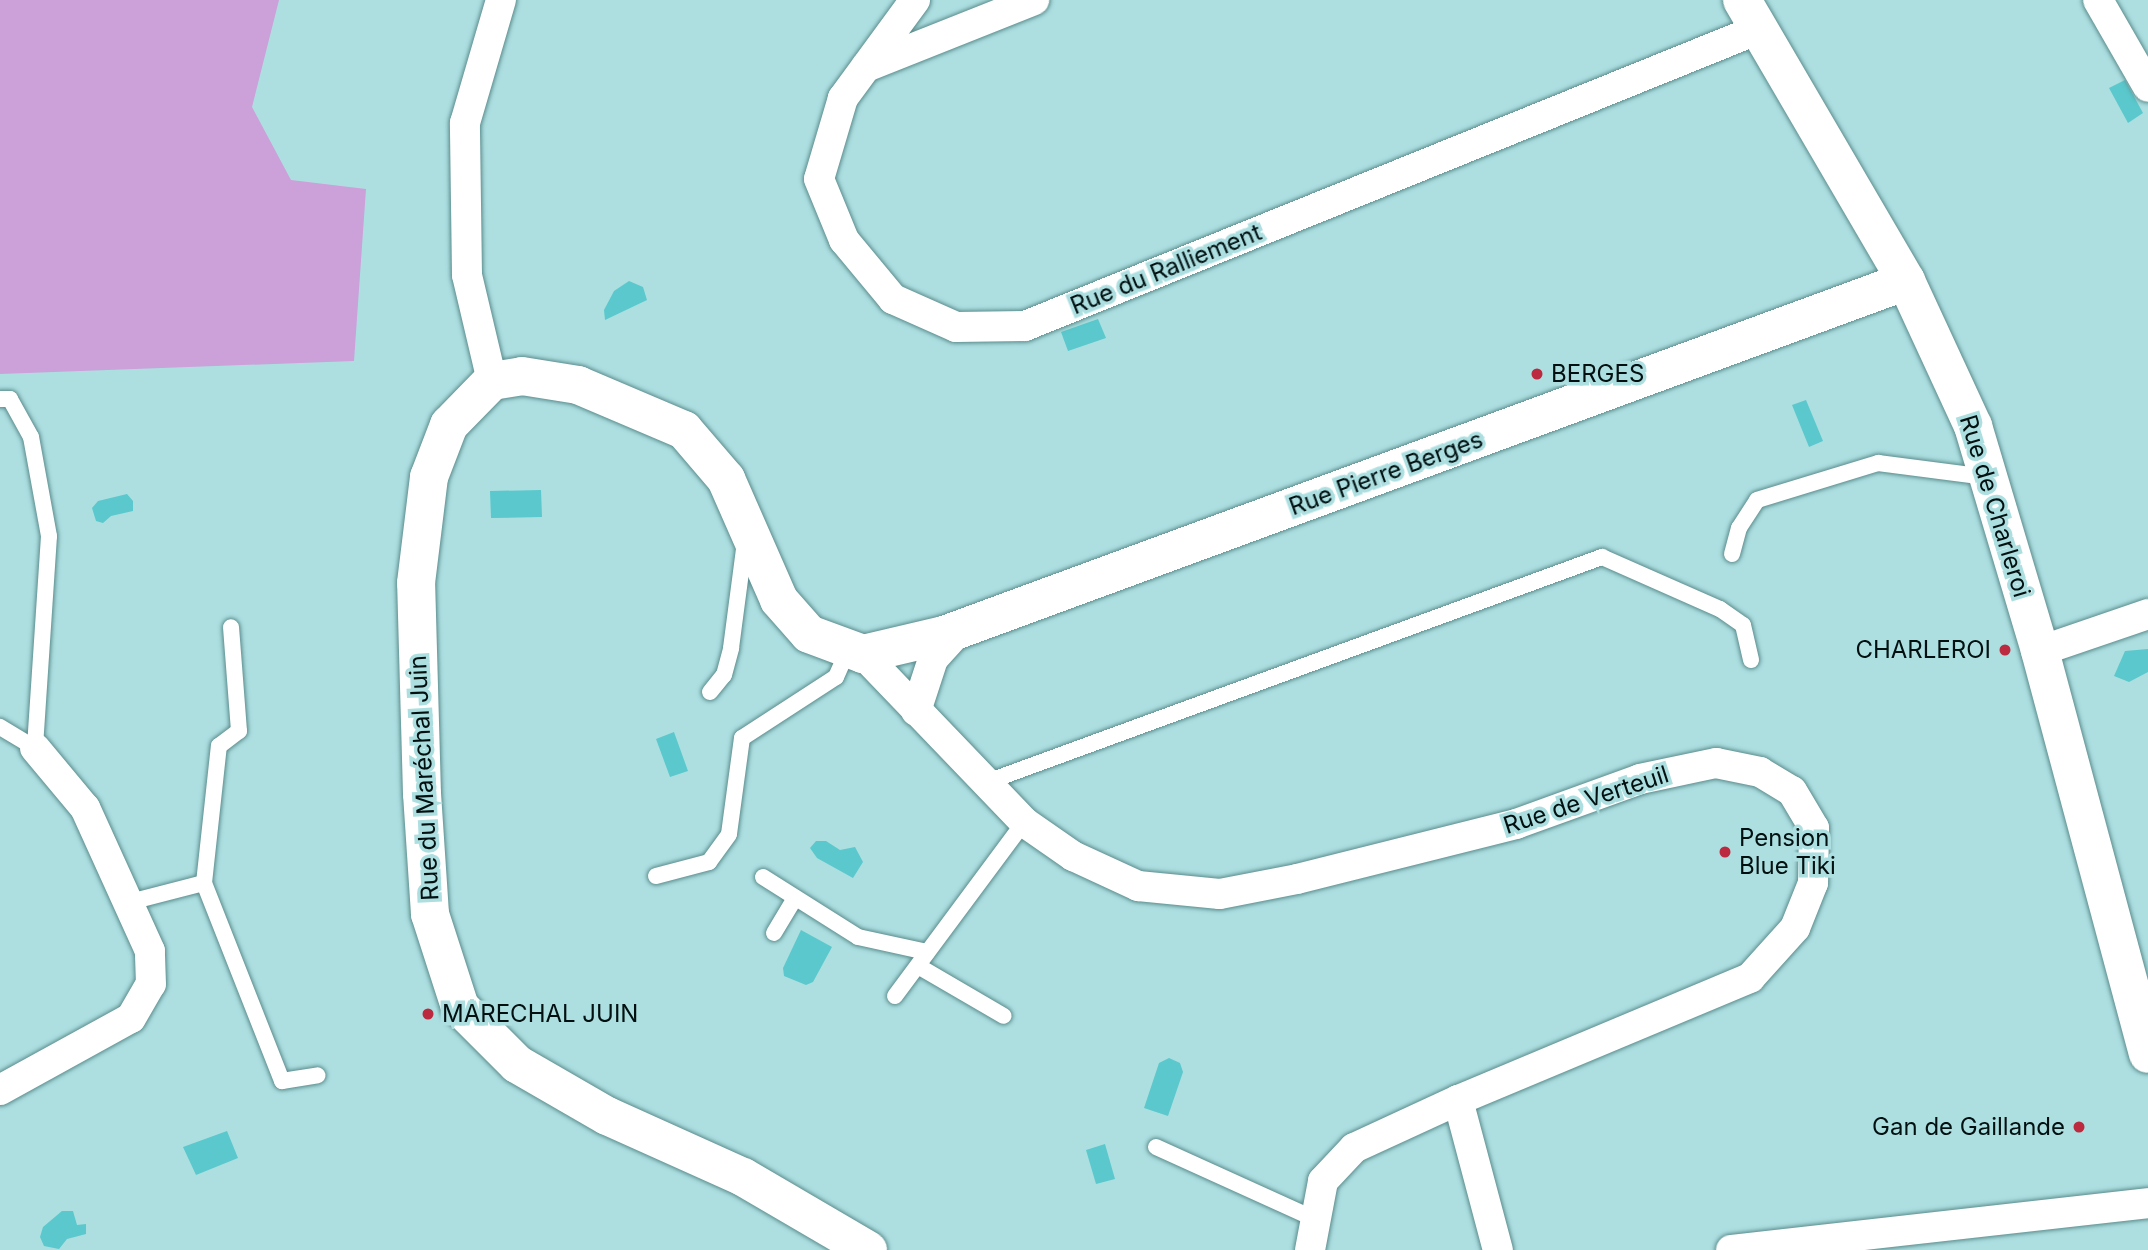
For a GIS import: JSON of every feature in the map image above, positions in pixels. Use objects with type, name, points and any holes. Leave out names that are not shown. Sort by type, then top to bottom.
[{"type":"street","points":[[492,381],[467,275],[465,123],[501,0]]},
{"type":"street","name":"Rue du Ralliement","points":[[915,0],[843,98],[819,179],[844,240],[893,299],[956,327],[1025,326],[1751,15]]},
{"type":"street","points":[[866,67],[1034,0]]},
{"type":"street","points":[[2098,0],[2148,87]]},
{"type":"street","name":"Rue de Charleroi","points":[[1751,15],[1906,281],[1973,426],[2040,651],[2148,1054]]},
{"type":"street","name":"Rue Pierre Berges","points":[[855,653],[961,628],[1906,281]]},
{"type":"street","name":"Rue de Verteuil","points":[[492,381],[522,376],[578,385],[684,430],[726,479],[746,533],[779,600],[809,634],[855,653],[916,711],[1024,822],[1073,856],[1138,886],[1220,894],[1516,824],[1640,779],[1716,763],[1760,772],[1791,791],[1814,828],[1813,883],[1795,928],[1750,978],[1458,1100],[1354,1148],[1323,1181],[1310,1250]]},
{"type":"street","name":"Rue du Maréchal Juin","points":[[492,381],[449,425],[429,477],[416,583],[430,914],[460,1007],[517,1064],[607,1116],[743,1177],[868,1250]]},
{"type":"street","points":[[2040,651],[2148,614]]},
{"type":"street","points":[[916,711],[933,659],[961,628]]},
{"type":"street","points":[[0,1090],[131,1018],[151,984],[150,951],[85,808],[35,747]]},
{"type":"street","points":[[1458,1100],[1498,1250]]},
{"type":"street","points":[[1731,1250],[2148,1203]]},
{"type":"lane","points":[[0,399],[10,399],[31,437],[49,536],[35,747],[0,727]]},
{"type":"lane","points":[[1732,554],[1740,528],[1757,500],[1878,463],[1989,478]]},
{"type":"lane","points":[[710,692],[724,675],[731,648],[746,533]]},
{"type":"lane","points":[[987,782],[1602,557],[1720,609],[1743,625],[1751,660]]},
{"type":"lane","points":[[231,627],[239,731],[219,746],[204,883],[282,1081],[318,1075]]},
{"type":"lane","points":[[656,876],[709,862],[729,834],[742,738],[836,677],[855,653]]},
{"type":"lane","points":[[895,996],[1024,822]]},
{"type":"lane","points":[[762,877],[858,937],[928,952]]},
{"type":"lane","points":[[130,902],[204,883]]},
{"type":"lane","points":[[774,933],[795,898]]},
{"type":"lane","points":[[918,966],[1004,1016]]},
{"type":"lane","points":[[1156,1147],[1315,1219]]},
{"type":"shaded area","points":[[0,0],[279,0],[252,107],[291,180],[366,189],[354,361],[0,374]]},
{"type":"water","points":[[2125,80],[2143,113],[2128,123],[2109,88]]},
{"type":"water","points":[[629,281],[643,287],[647,300],[605,320],[604,310],[614,291]]},
{"type":"water","points":[[1098,319],[1106,338],[1068,351],[1061,332]]},
{"type":"water","points":[[1806,400],[1823,441],[1809,447],[1792,405]]},
{"type":"water","points":[[541,490],[542,517],[491,518],[490,491]]},
{"type":"water","points":[[127,494],[133,501],[133,511],[111,516],[103,523],[96,521],[92,508],[98,501]]},
{"type":"water","points":[[2148,649],[2148,672],[2129,682],[2114,676],[2125,651]]},
{"type":"water","points":[[674,732],[688,771],[670,777],[656,739]]},
{"type":"water","points":[[816,841],[826,841],[840,850],[855,847],[863,862],[853,878],[817,858],[810,848]]},
{"type":"water","points":[[801,930],[832,947],[813,982],[806,985],[784,976],[783,968]]},
{"type":"water","points":[[1169,1058],[1180,1063],[1183,1072],[1168,1116],[1144,1108],[1159,1063]]},
{"type":"water","points":[[227,1131],[238,1158],[196,1175],[183,1147]]},
{"type":"water","points":[[1105,1144],[1115,1179],[1096,1184],[1086,1150]]},
{"type":"water","points":[[62,1211],[73,1211],[77,1225],[86,1224],[86,1234],[67,1239],[59,1249],[44,1246],[40,1237],[43,1227]]},
{"type":"place","name":"BERGES","points":[[1537,374]]},
{"type":"place","name":"CHARLEROI","points":[[2005,650]]},
{"type":"place","name":"Pension Blue Tiki","points":[[1725,852]]},
{"type":"place","name":"MARECHAL JUIN","points":[[428,1014]]},
{"type":"place","name":"Gan de Gaillande","points":[[2079,1127]]}]
